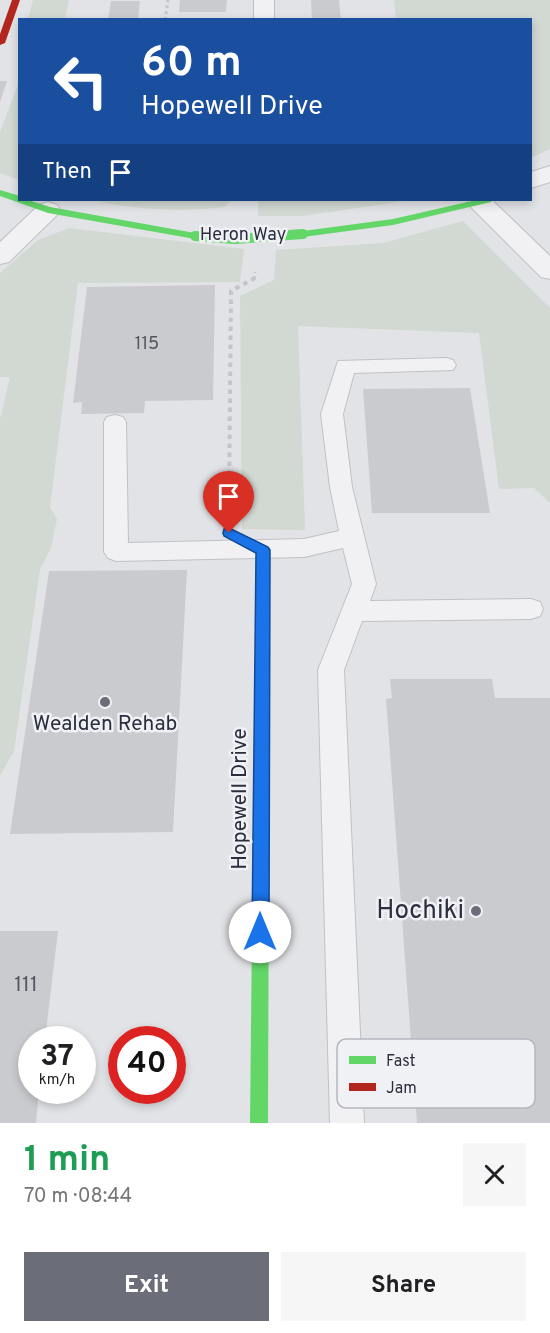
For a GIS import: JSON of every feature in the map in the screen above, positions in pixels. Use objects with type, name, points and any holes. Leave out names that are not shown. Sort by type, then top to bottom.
[{"type":"street","points":[[1,43],[16,0]]},
{"type":"street","points":[[264,0],[264,18]]},
{"type":"street","points":[[532,181],[550,173]]},
{"type":"street","name":"Heron Way","points":[[0,193],[18,199]]},
{"type":"street","name":"Heron Way","points":[[23,201],[48,210],[195,236],[235,239],[303,234],[393,222],[484,201]]},
{"type":"street","points":[[484,201],[550,271]]},
{"type":"street","points":[[0,256],[48,210]]},
{"type":"street","points":[[229,533],[263,550]]},
{"type":"street","name":"Hopewell Drive","points":[[259,1123],[263,550]]},
{"type":"lane","points":[[344,1039],[331,670],[364,584],[341,487],[332,414],[345,366],[446,365]]},
{"type":"lane","points":[[115,422],[116,552],[304,549],[352,537]]},
{"type":"lane","points":[[354,611],[531,609]]},
{"type":"lane","points":[[346,1108],[347,1123]]},
{"type":"path","points":[[165,18],[168,0]]},
{"type":"path","points":[[229,533],[231,291],[255,279],[255,270]]},
{"type":"shaded area","points":[[33,0],[69,0],[65,18],[28,18]]},
{"type":"shaded area","points":[[394,0],[550,0],[550,149],[532,158],[532,18],[396,18]]},
{"type":"shaded area","points":[[18,85],[18,180],[0,173],[0,132]]},
{"type":"shaded area","points":[[98,201],[230,201],[225,207],[175,210],[125,206]]},
{"type":"shaded area","points":[[258,201],[404,201],[303,216],[258,216]]},
{"type":"shaded area","points":[[463,221],[550,308],[550,503],[534,488],[499,489],[479,333],[298,326],[305,530],[242,529],[240,296],[274,280],[276,250],[383,243]]},
{"type":"shaded area","points":[[69,228],[244,249],[240,282],[78,283],[50,507],[57,519],[51,548],[40,569],[14,751],[0,776],[0,419],[10,377],[0,377],[0,273],[38,240]]},
{"type":"building","points":[[180,0],[227,0],[226,12],[179,12]]},
{"type":"building","points":[[311,0],[339,0],[341,18],[312,18]]},
{"type":"building","points":[[111,1],[140,1],[138,18],[108,18]]},
{"type":"building","points":[[0,81],[7,81],[0,102]]},
{"type":"building","points":[[215,285],[213,400],[145,401],[144,413],[81,414],[82,402],[73,403],[87,287]]},
{"type":"building","points":[[470,388],[490,513],[372,513],[363,389]]},
{"type":"building","name":"Wealden Rehab","points":[[187,570],[173,832],[10,834],[49,571]]},
{"type":"building","name":"Hochiki","points":[[390,679],[492,679],[495,698],[550,698],[550,1123],[417,1123],[416,1108],[535,1108],[535,1039],[411,1039],[386,699],[392,698]]},
{"type":"building","points":[[0,931],[58,931],[47,1026],[18,1026],[18,1104],[38,1104],[36,1123],[0,1123]]},
{"type":"traffic: fast","points":[[0,193],[18,199]]},
{"type":"traffic: fast","points":[[23,201],[48,210],[195,236]]},
{"type":"traffic: fast","points":[[303,234],[393,222],[483,201]]},
{"type":"traffic: fast","points":[[195,236],[235,239],[303,234]]},
{"type":"traffic: fast","points":[[229,533],[263,551],[259,1123]]},
{"type":"traffic: jam","points":[[1,43],[16,0]]},
{"type":"place","name":"Wealden Rehab","points":[[105,702]]},
{"type":"place","name":"Hochiki","points":[[476,911]]},
{"type":"route","points":[[229,533],[263,550],[260,932]]}]
